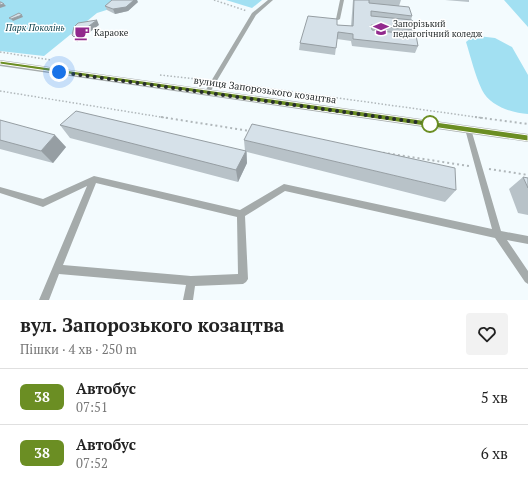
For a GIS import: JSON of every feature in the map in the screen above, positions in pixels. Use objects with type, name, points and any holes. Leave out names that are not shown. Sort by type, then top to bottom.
[{"type":"street","name":"вулиця Запорозького козацтва","points":[[0,63],[528,138]]},
{"type":"lane","points":[[207,93],[216,81],[254,14],[271,0]]},
{"type":"lane","points":[[338,19],[342,0]]},
{"type":"lane","points":[[468,129],[498,234],[528,279]]},
{"type":"lane","points":[[0,191],[43,203],[94,179],[241,214],[284,187],[528,240]]},
{"type":"lane","points":[[44,300],[94,179]]},
{"type":"lane","points":[[56,269],[191,281],[243,279],[241,214]]},
{"type":"lane","points":[[188,300],[191,281]]},
{"type":"path","points":[[214,0],[254,14]]},
{"type":"path","points":[[0,52],[56,60]]},
{"type":"path","points":[[154,74],[216,81],[528,124]]},
{"type":"path","points":[[0,91],[252,132]]},
{"type":"path","points":[[377,151],[528,175]]},
{"type":"green space","name":"Парк Поколінь","points":[[0,0],[138,0],[97,13],[44,56],[0,51]]},
{"type":"green space","points":[[226,0],[262,0],[252,8]]},
{"type":"green space","points":[[504,0],[528,0],[528,27]]},
{"type":"green space","points":[[478,36],[495,38],[512,47],[528,75],[528,114],[502,108],[490,100],[482,90],[466,42],[471,38]]},
{"type":"building","points":[[112,0],[134,0],[126,7],[113,9],[105,6]]},
{"type":"building","points":[[354,0],[369,0],[369,3],[409,7],[412,16],[371,11],[371,16],[412,20],[415,30],[371,25],[372,30],[416,35],[418,46],[353,39],[353,34],[338,32],[336,48],[300,43],[308,16],[337,19],[337,25],[353,26]]},
{"type":"building","points":[[19,13],[22,15],[11,19],[9,18]]},
{"type":"building","points":[[97,20],[74,37],[72,35],[74,27],[78,23]]},
{"type":"building","points":[[76,111],[246,151],[236,170],[60,125]]},
{"type":"building","points":[[0,120],[55,135],[41,151],[0,140]]},
{"type":"building","points":[[252,124],[455,168],[456,190],[244,140]]},
{"type":"building","points":[[523,177],[528,178],[528,188]]},
{"type":"bus line","name":"38","points":[[0,63],[528,138]]},
{"type":"place","name":"Запорізький педагогічний коледж","points":[[381,29]]},
{"type":"place","name":"Караоке","points":[[82,33]]},
{"type":"route","points":[[59,72],[437,125],[430,124]]}]
